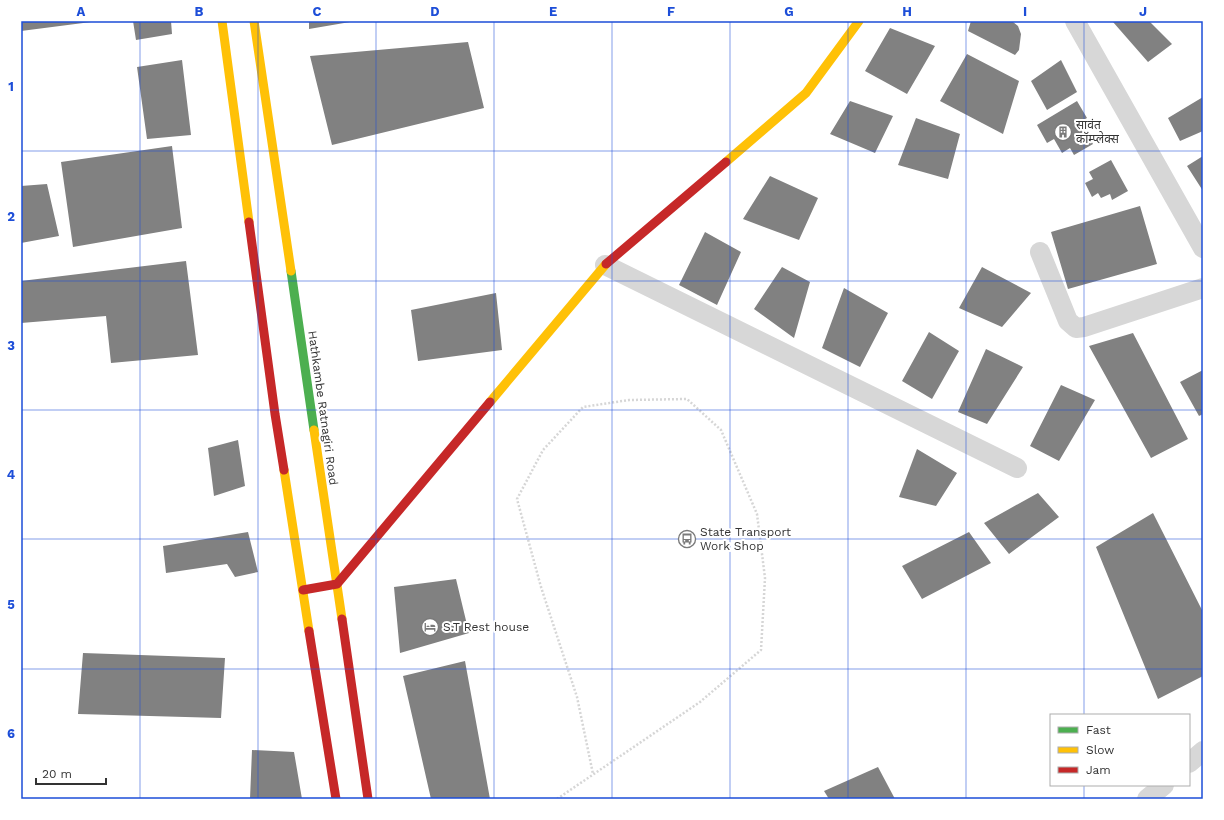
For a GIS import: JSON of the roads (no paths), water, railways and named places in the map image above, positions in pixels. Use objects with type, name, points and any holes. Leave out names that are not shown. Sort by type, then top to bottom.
[{"type":"main road","points":[[222,21],[275,414],[336,799]]},
{"type":"main road","name":"Hathkambe Ratnagiri Road","points":[[254,21],[368,799]]},
{"type":"main road","points":[[303,590],[337,584],[605,265],[806,93],[859,21]]},
{"type":"street","points":[[1075,21],[1203,248]]},
{"type":"street","points":[[1040,252],[1068,321],[1076,328],[1084,327],[1203,288]]},
{"type":"street","points":[[605,265],[1017,468]]},
{"type":"street","points":[[1190,762],[1203,751]]},
{"type":"street","points":[[1147,799],[1163,786]]},
{"type":"place","name":"सावंत कॉम्प्लेक्स","points":[[1063,132]]},
{"type":"place","name":"State Transport Work Shop","points":[[687,539]]},
{"type":"place","name":"S.T Rest house","points":[[430,627]]}]
